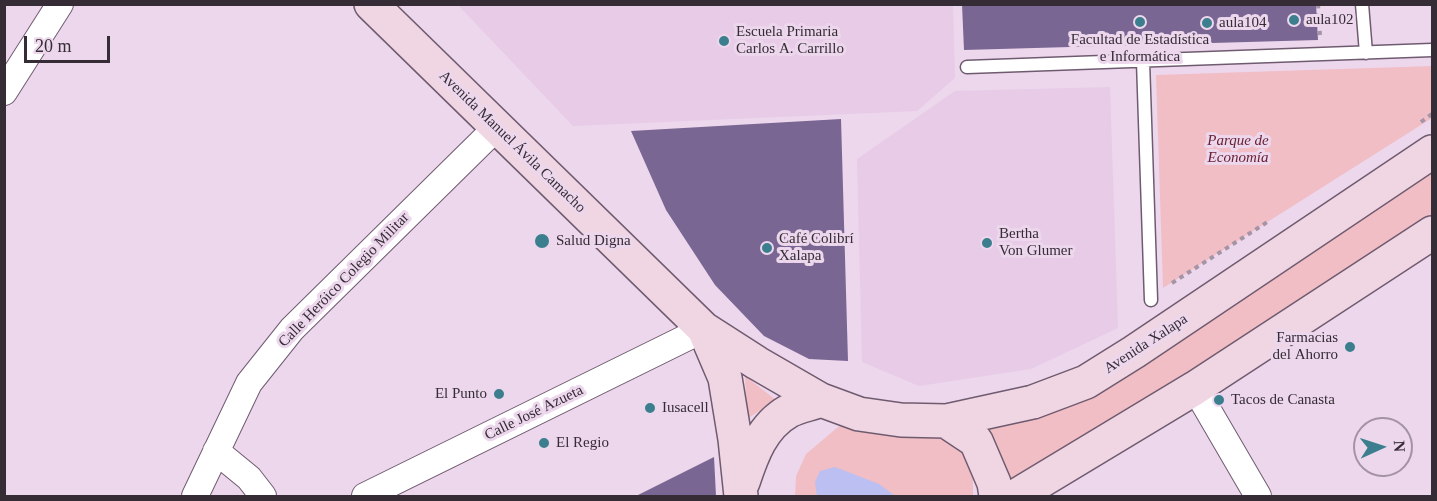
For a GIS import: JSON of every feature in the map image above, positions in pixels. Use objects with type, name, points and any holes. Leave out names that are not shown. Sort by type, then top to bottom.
[{"type":"main road","name":"Avenida Manuel Ávila Camacho","points":[[371,4],[704,329],[821,400]]},
{"type":"main road","name":"Avenida Xalapa","points":[[821,400],[860,414],[901,420],[946,421],[1033,402],[1086,382],[1144,346],[1425,133]]},
{"type":"main road","points":[[1016,496],[1195,388],[1432,233]]},
{"type":"main road","name":"Avenida Manuel Ávila Camacho","points":[[704,329],[725,378],[741,493]]},
{"type":"main road","points":[[741,493],[755,448],[770,427],[789,412],[821,400]]},
{"type":"main road","points":[[946,421],[976,441],[994,483],[996,496]]},
{"type":"street","points":[[4,92],[60,4]]},
{"type":"street","name":"Calle Heróico Colegio Militar","points":[[195,496],[249,383],[292,329],[496,128]]},
{"type":"street","name":"Calle José Azueta","points":[[365,496],[704,329]]},
{"type":"street","points":[[1195,388],[1258,496]]},
{"type":"street","points":[[216,451],[249,478],[263,496]]},
{"type":"lane","points":[[1362,4],[1366,53]]},
{"type":"lane","points":[[968,67],[1432,50]]},
{"type":"lane","points":[[1143,61],[1151,300]]},
{"type":"path","points":[[1318,4],[1320,42]]},
{"type":"path","points":[[1425,133],[1432,116]]},
{"type":"path","points":[[1163,288],[1273,219]]},
{"type":"shaded area","name":"Escuela Primaria Carlos A. Carrillo","points":[[458,5],[953,5],[955,78],[917,111],[573,126]]},
{"type":"shaded area","name":"Bertha Von Glumer","points":[[1110,87],[1118,328],[1031,369],[919,386],[862,362],[857,159],[955,91]]},
{"type":"green space","name":"Parque de Economía","points":[[1432,66],[1432,118],[1163,288],[1156,75]]},
{"type":"green space","points":[[1432,173],[1432,216],[1132,415],[1008,493],[977,425],[1125,375]]},
{"type":"green space","points":[[745,376],[776,400],[747,419]]},
{"type":"green space","points":[[844,422],[950,440],[973,464],[973,496],[795,496],[796,476],[806,454]]},
{"type":"water","points":[[835,467],[879,484],[895,496],[817,496],[815,482],[820,471]]},
{"type":"building","name":"Facultad de Estadística e Informática","points":[[962,4],[1316,4],[1318,40],[964,50]]},
{"type":"building","name":"Café Colibrí Xalapa","points":[[841,119],[848,361],[809,359],[764,336],[715,285],[666,210],[631,131]]},
{"type":"building","points":[[714,457],[716,496],[636,496]]},
{"type":"place","name":"aula102","points":[[1294,20]]},
{"type":"place","name":"Facultad de Estadística e Informática","points":[[1140,22]]},
{"type":"place","name":"aula104","points":[[1207,23]]},
{"type":"place","name":"Escuela Primaria Carlos A. Carrillo","points":[[724,41]]},
{"type":"place","name":"Salud Digna","points":[[542,241]]},
{"type":"place","name":"Bertha Von Glumer","points":[[987,243]]},
{"type":"place","name":"Café Colibrí Xalapa","points":[[767,248]]},
{"type":"place","name":"Farmacias del Ahorro","points":[[1350,347]]},
{"type":"place","name":"El Punto","points":[[499,394]]},
{"type":"place","name":"Tacos de Canasta","points":[[1219,400]]},
{"type":"place","name":"Iusacell","points":[[650,408]]},
{"type":"place","name":"El Regio","points":[[544,443]]}]
